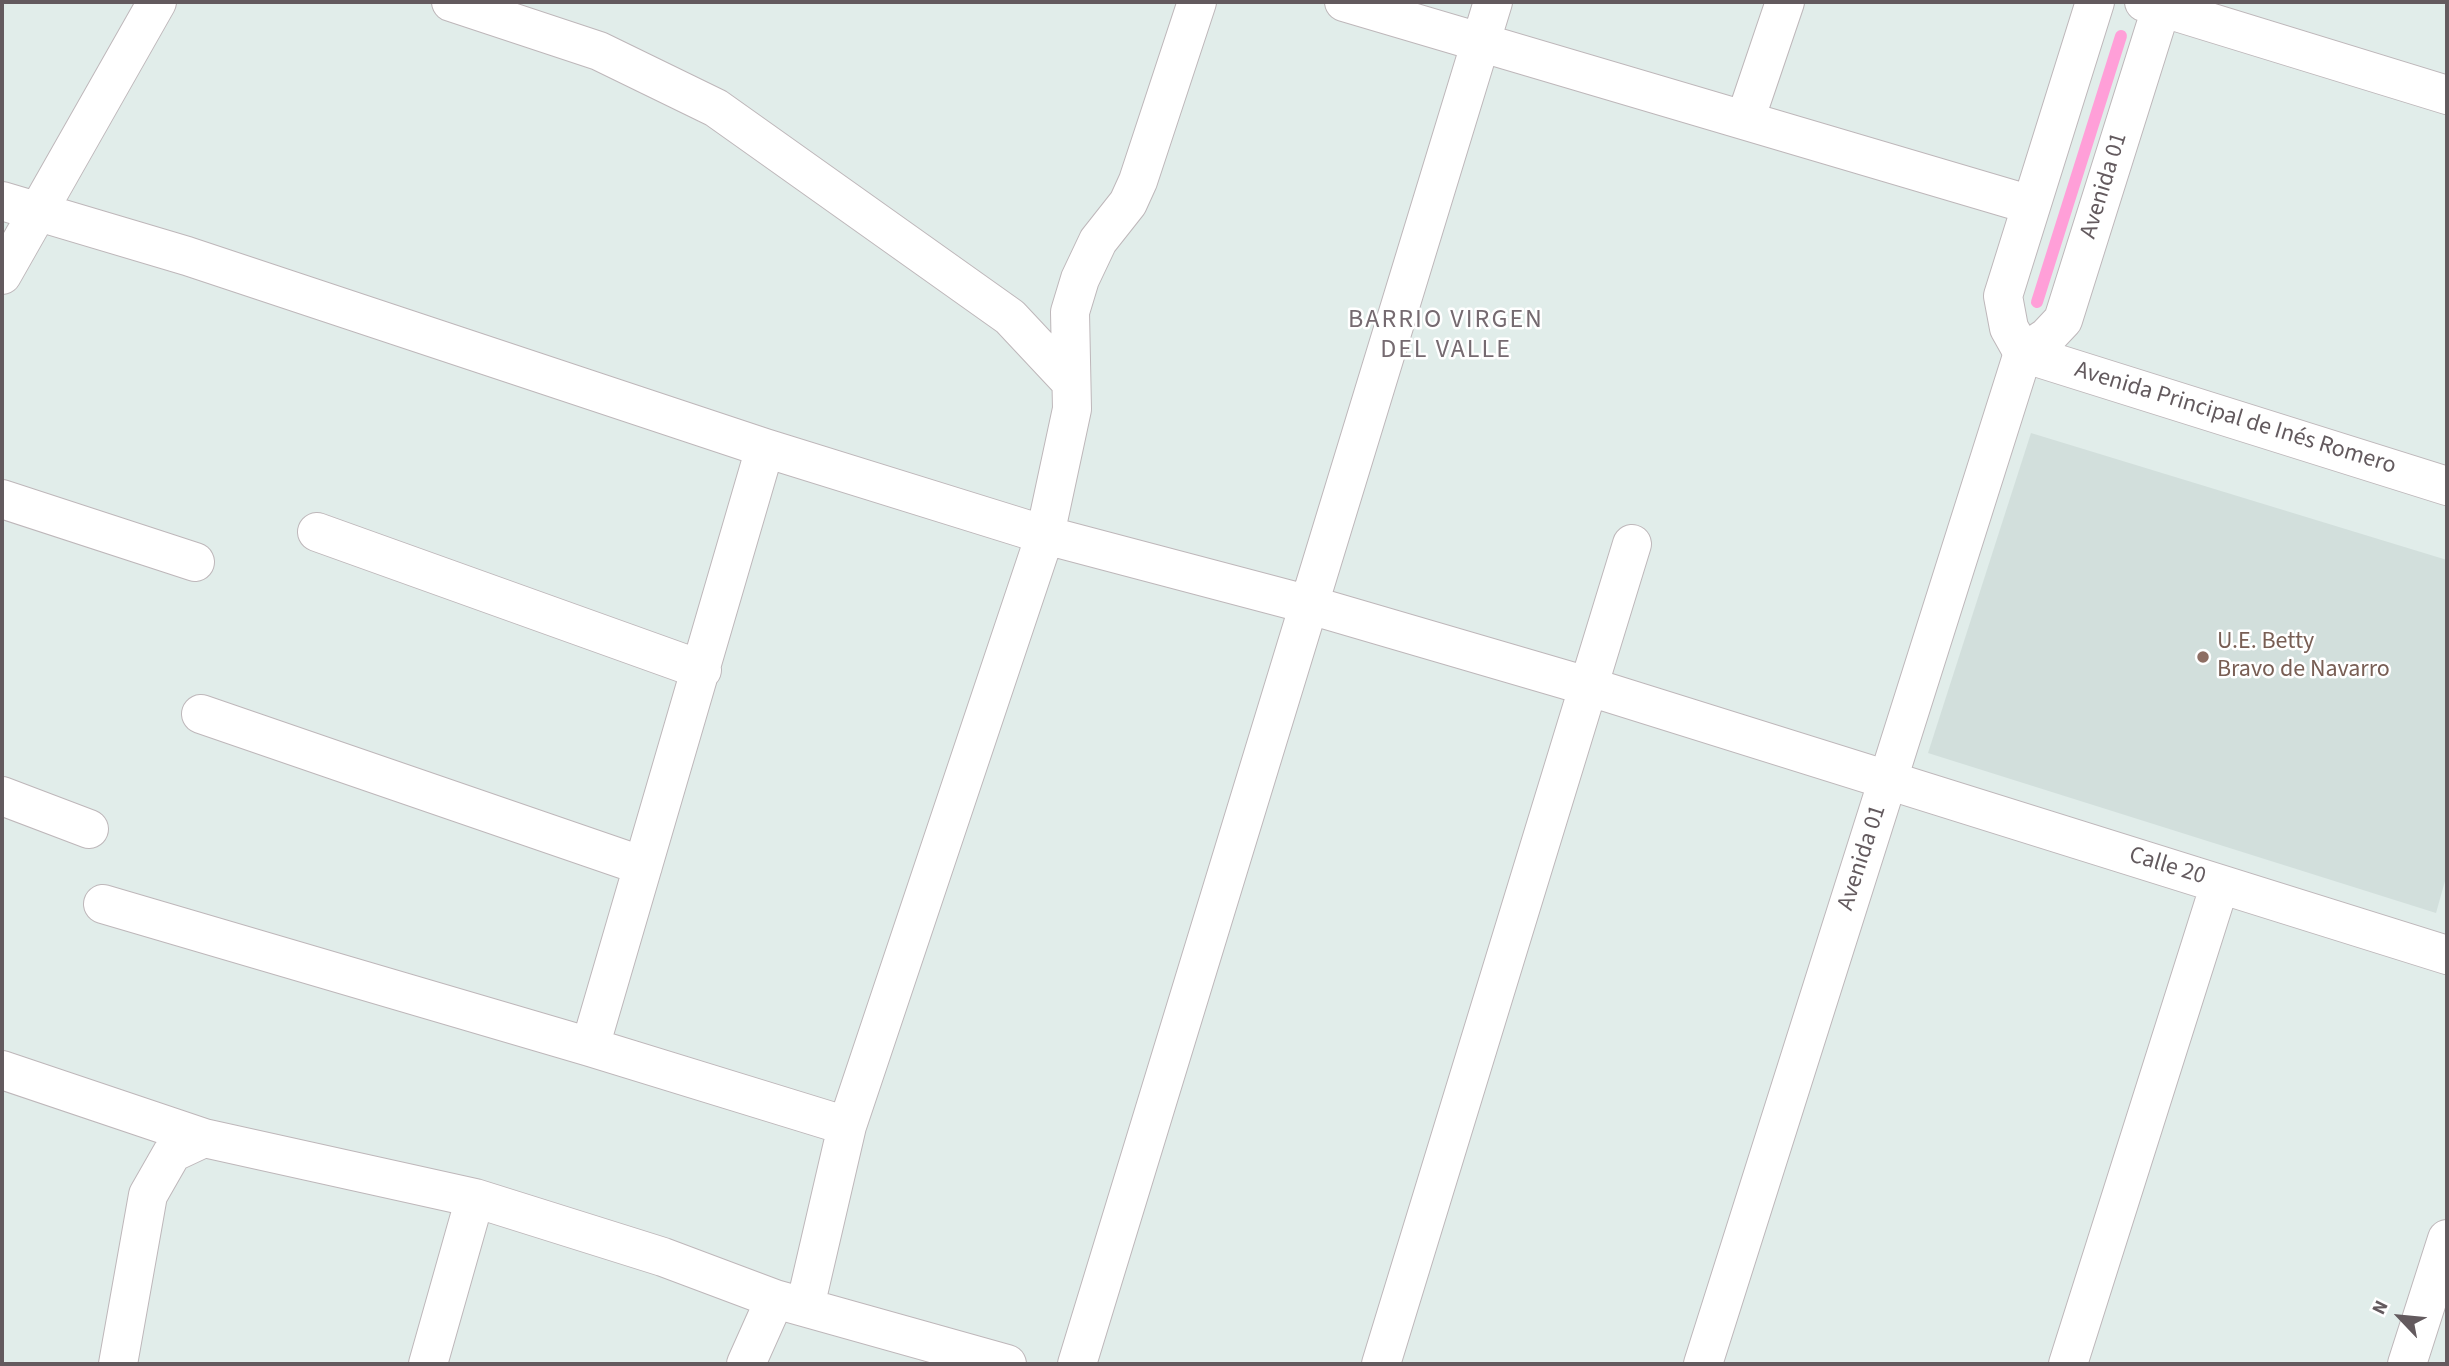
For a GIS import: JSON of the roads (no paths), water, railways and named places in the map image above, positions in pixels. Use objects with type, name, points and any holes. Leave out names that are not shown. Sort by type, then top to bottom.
[{"type":"street","points":[[2,275],[157,2]]},
{"type":"street","points":[[451,2],[599,51],[716,108],[1010,317],[1069,380]]},
{"type":"street","points":[[746,1364],[790,1303],[1045,535],[1072,409],[1069,380],[1070,313],[1080,279],[1098,242],[1128,203],[1139,181],[1197,2]]},
{"type":"street","points":[[1343,2],[2031,205]]},
{"type":"street","points":[[1077,1364],[1493,2]]},
{"type":"street","points":[[1745,120],[1785,2]]},
{"type":"street","points":[[2022,353],[2009,328],[2003,296],[2095,2]]},
{"type":"street","points":[[2156,4],[2447,94]]},
{"type":"street","name":"Avenida 01","points":[[1703,1364],[2022,353],[2047,337],[2063,320],[2156,4]]},
{"type":"street","name":"Calle 20","points":[[2,201],[187,256],[765,448],[1045,535],[1310,605],[1587,686],[2447,956]]},
{"type":"street","name":"Avenida Principal de Inés Romero","points":[[2022,353],[2447,486]]},
{"type":"street","points":[[590,1047],[765,448]]},
{"type":"street","points":[[2,499],[195,562]]},
{"type":"street","points":[[317,532],[702,670]]},
{"type":"street","points":[[1381,1364],[1632,544]]},
{"type":"street","points":[[201,714],[643,866]]},
{"type":"street","points":[[2,796],[89,829]]},
{"type":"street","points":[[2068,1364],[2220,884]]},
{"type":"street","points":[[103,904],[590,1047],[847,1126]]},
{"type":"street","points":[[2,1070],[159,1120],[204,1138],[475,1198],[663,1257],[790,1303],[1007,1364]]},
{"type":"street","points":[[118,1364],[148,1195],[172,1153],[204,1138]]},
{"type":"street","points":[[428,1364],[475,1198]]},
{"type":"street","points":[[2407,1364],[2447,1239]]},
{"type":"waterway","points":[[2037,302],[2121,36]]},
{"type":"place","name":"U.E. Betty Bravo de Navarro","points":[[2203,657]]},
{"type":"district","name":"BARRIO VIRGEN DEL VALLE","points":[[1446,336]]}]
